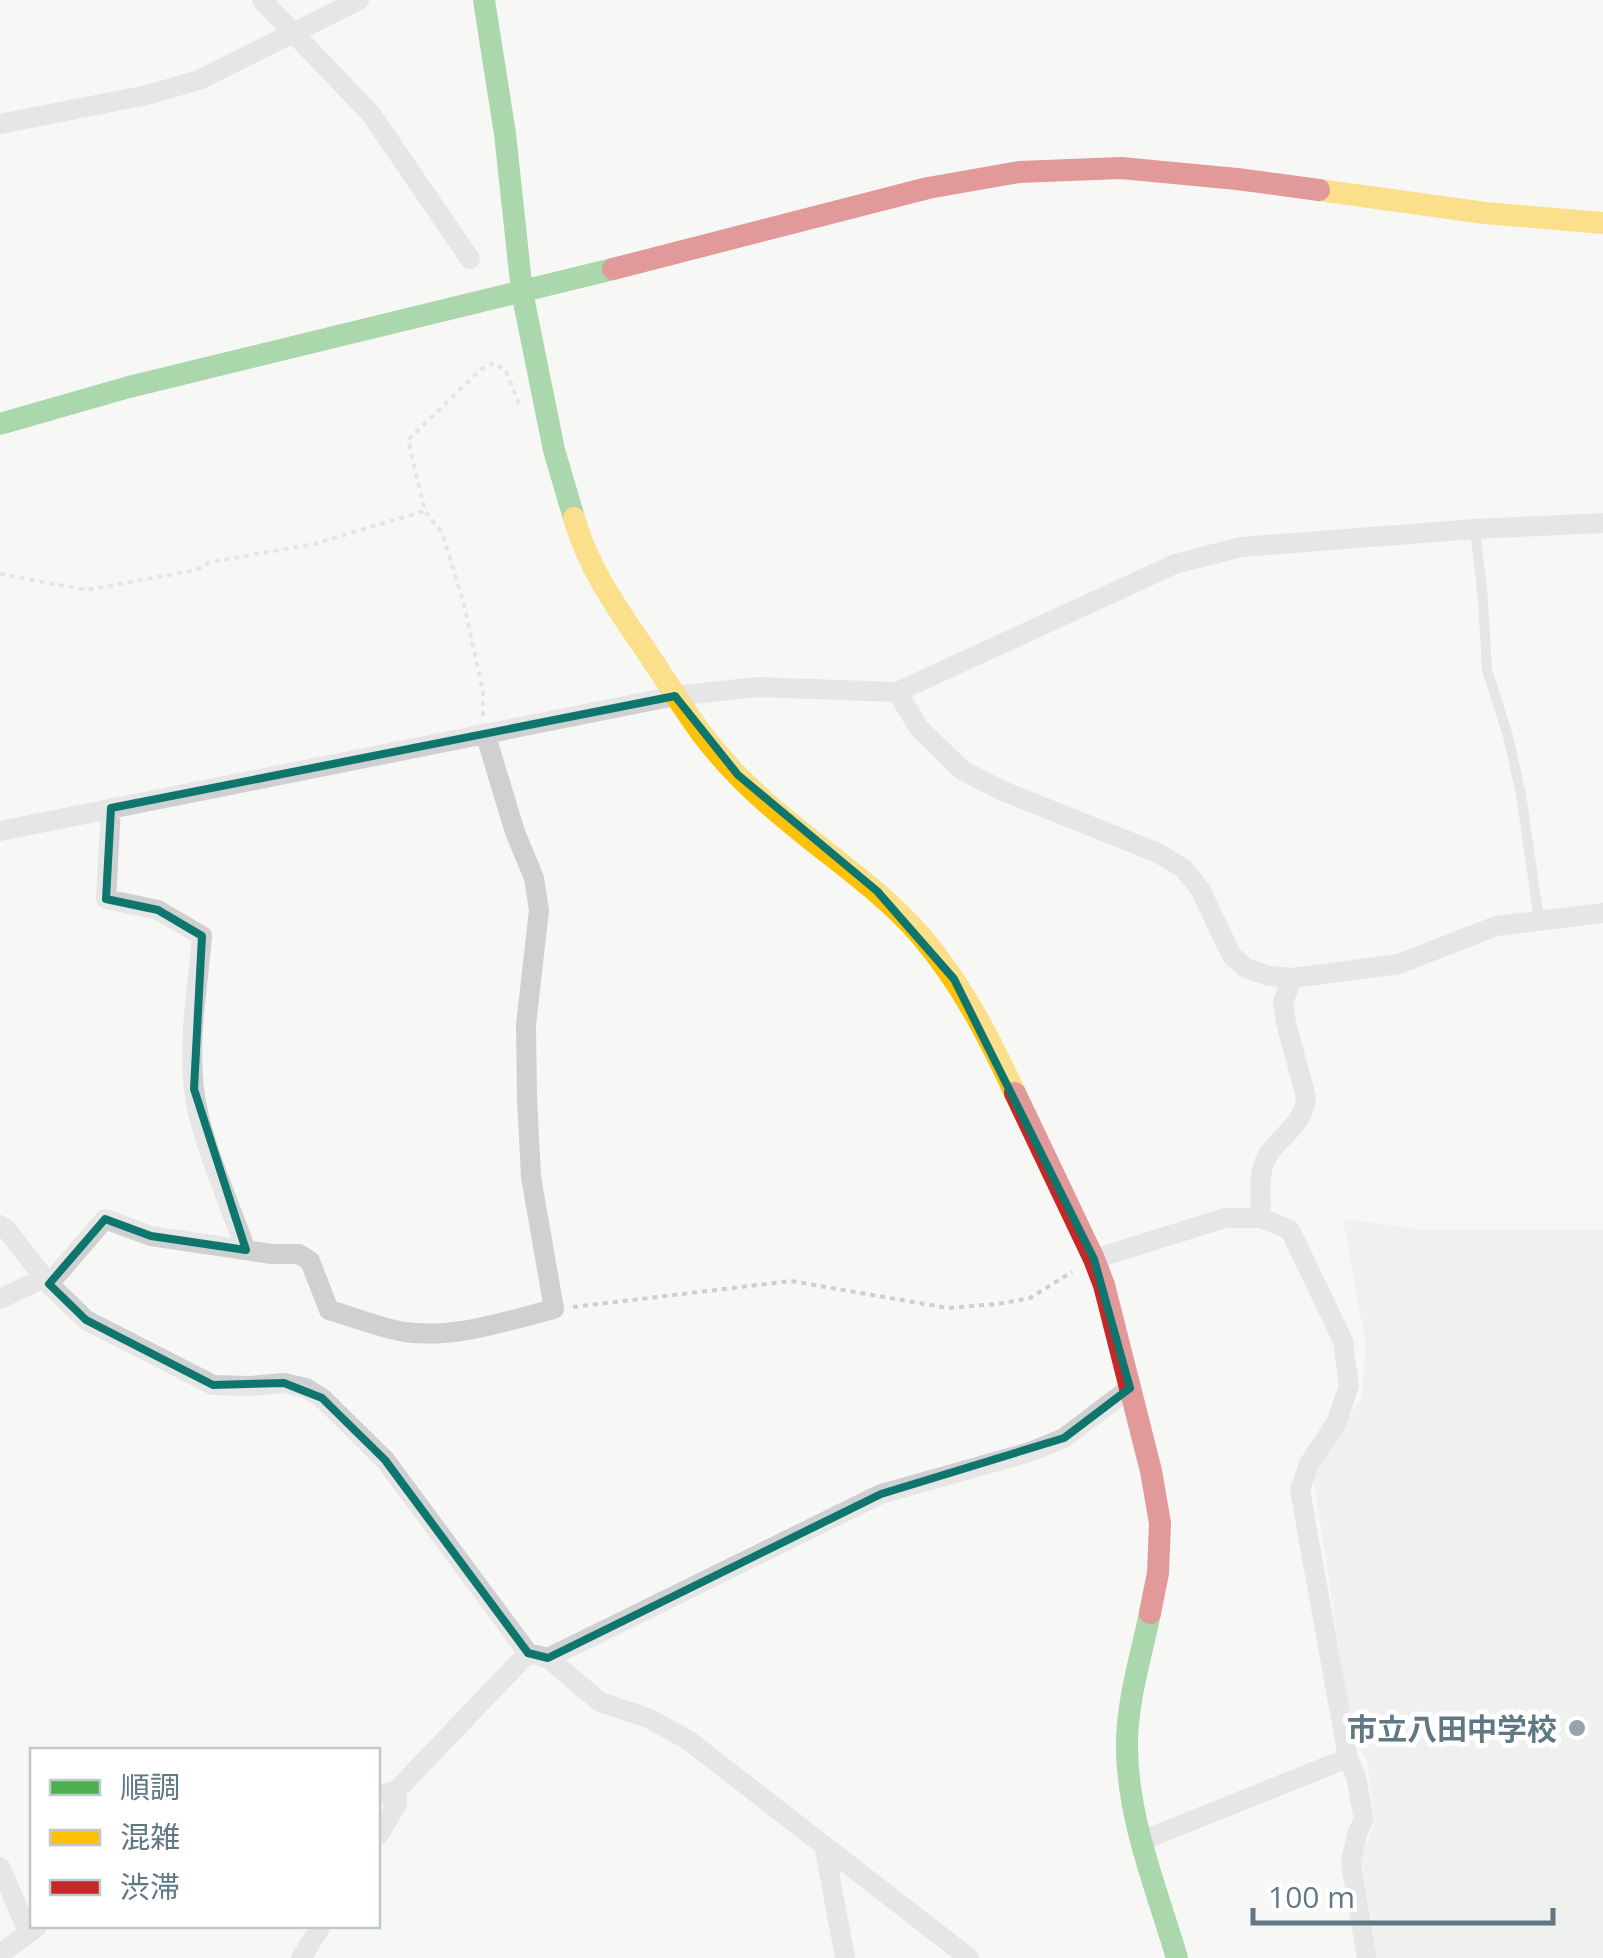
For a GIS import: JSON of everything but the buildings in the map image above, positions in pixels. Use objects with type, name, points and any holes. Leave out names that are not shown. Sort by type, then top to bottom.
[{"type":"street","points":[[262,0],[370,114],[470,260]]},
{"type":"street","points":[[0,124],[147,96],[199,80],[359,0]]},
{"type":"street","points":[[484,0],[505,134],[522,292],[554,450],[580,539],[607,593],[704,737],[786,820],[877,890],[920,935],[954,979],[989,1037],[1104,1285],[1151,1471],[1160,1523],[1158,1573],[1132,1698],[1126,1748],[1133,1810],[1177,1958]]},
{"type":"street","points":[[0,424],[129,387],[928,188],[1019,172],[1121,168],[1237,179],[1485,213],[1603,222]]},
{"type":"street","points":[[0,830],[676,696],[758,688],[897,692],[1175,564],[1242,548],[1603,523]]},
{"type":"street","points":[[897,692],[919,728],[962,770],[1003,791],[1158,853],[1183,868],[1200,889],[1232,956],[1246,968],[1269,976],[1293,978],[1399,964],[1496,926],[1603,913]]},
{"type":"street","points":[[0,1299],[46,1281],[105,1219],[151,1236],[272,1254],[298,1254],[310,1261],[329,1310],[402,1332],[467,1331],[554,1309],[531,1177],[527,1097],[526,1025],[539,910],[534,878],[515,832],[485,733]]},
{"type":"street","points":[[111,808],[106,899],[158,910],[202,936],[192,1058],[194,1089],[199,1118],[246,1250]]},
{"type":"street","points":[[1261,1218],[1262,1173],[1267,1157],[1306,1109],[1286,1023],[1284,1002],[1293,978]]},
{"type":"street","points":[[1094,1259],[1225,1218],[1261,1218],[1290,1230],[1344,1341],[1349,1386],[1336,1423],[1309,1464],[1300,1490],[1348,1758],[1364,1819],[1351,1864],[1367,1958]]},
{"type":"street","points":[[0,1226],[46,1281],[86,1320],[213,1386],[284,1383],[306,1388],[322,1398],[385,1460],[538,1656],[600,1702],[648,1718],[688,1740],[969,1958]]},
{"type":"street","points":[[380,1833],[397,1804],[387,1793],[538,1656],[882,1494],[1030,1452],[1064,1438],[1130,1388]]},
{"type":"street","points":[[1141,1842],[1348,1758]]},
{"type":"street","points":[[824,1846],[845,1958]]},
{"type":"street","points":[[0,1867],[30,1923]]},
{"type":"street","points":[[301,1958],[321,1928]]},
{"type":"street","points":[[0,1954],[33,1929]]},
{"type":"lane","points":[[1475,529],[1487,670],[1521,794],[1539,920]]},
{"type":"path","points":[[485,733],[483,692],[464,604],[442,534],[425,511],[408,440],[480,370],[494,363],[506,371],[519,404]]},
{"type":"path","points":[[0,574],[86,590],[108,587],[196,570],[210,562],[314,544],[425,511]]},
{"type":"path","points":[[554,1309],[791,1281],[948,1308],[998,1304],[1030,1298],[1094,1259]]},
{"type":"highlighted area","points":[[675,696],[738,775],[877,891],[954,979],[1094,1259],[1130,1388],[1064,1438],[881,1494],[548,1658],[528,1653],[385,1460],[322,1398],[284,1383],[213,1385],[86,1320],[49,1284],[105,1219],[151,1236],[246,1250],[194,1089],[202,936],[158,910],[106,899],[111,808]]},
{"type":"shaded area","points":[[1343,1219],[1426,1230],[1603,1230],[1603,1958],[1378,1958],[1361,1858],[1375,1824],[1367,1760],[1353,1741],[1313,1474],[1361,1399],[1366,1346]]},
{"type":"traffic: fast","points":[[484,0],[505,134],[522,292],[554,450],[574,518]]},
{"type":"traffic: fast","points":[[0,424],[129,387],[613,269]]},
{"type":"traffic: fast","points":[[1150,1613],[1129,1715],[1129,1776],[1145,1855],[1177,1958]]},
{"type":"traffic: slow","points":[[1319,190],[1485,213],[1603,223]]},
{"type":"traffic: slow","points":[[574,518],[605,588],[702,734],[753,791],[874,890],[921,936],[973,1011],[1015,1093]]},
{"type":"traffic: jam","points":[[613,269],[928,188],[1019,172],[1121,168],[1319,190]]},
{"type":"traffic: jam","points":[[1015,1093],[1104,1285],[1151,1471],[1160,1523],[1158,1573],[1150,1613]]},
{"type":"place","name":"市立八田中学校","points":[[1577,1728]]}]
